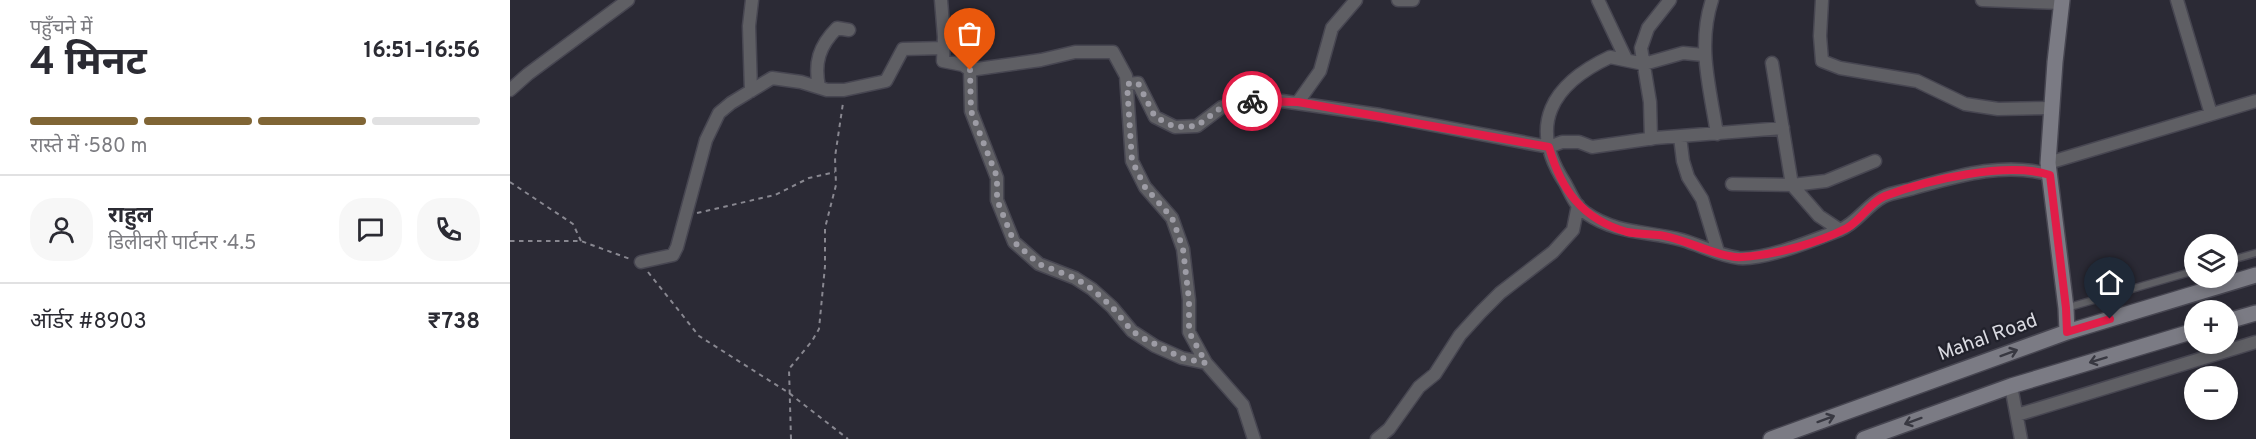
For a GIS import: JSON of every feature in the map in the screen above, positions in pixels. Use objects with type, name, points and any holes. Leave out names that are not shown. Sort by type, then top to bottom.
[{"type":"main road","points":[[2062,1],[2049,169],[2067,332]]},
{"type":"main road","name":"Mahal Road","points":[[1771,439],[2067,332],[2256,275]]},
{"type":"main road","points":[[2238,318],[2256,313]]},
{"type":"main road","points":[[1864,439],[2011,386],[2184,334]]},
{"type":"street","points":[[510,90],[528,74],[628,0]]},
{"type":"street","points":[[751,91],[749,26],[753,0]]},
{"type":"street","points":[[940,0],[943,61],[963,65],[970,70],[1041,60],[1076,52],[1113,52],[1126,76],[1132,161],[1145,187],[1172,218],[1183,249],[1189,300],[1189,332],[1206,363],[1243,405],[1254,439]]},
{"type":"street","points":[[1298,102],[1320,71],[1332,28],[1356,0]]},
{"type":"street","points":[[1398,0],[1413,0]]},
{"type":"street","points":[[1598,0],[1626,59]]},
{"type":"street","points":[[1651,139],[1650,102],[1641,48],[1648,28],[1670,0]]},
{"type":"street","points":[[1712,0],[1708,13],[1704,56],[1717,134]]},
{"type":"street","points":[[1822,0],[1820,36],[1822,61],[1840,68],[1917,81],[1965,104],[1998,110],[2052,108]]},
{"type":"street","points":[[1982,0],[2062,1]]},
{"type":"street","points":[[2177,0],[2211,114]]},
{"type":"street","points":[[819,87],[817,58],[826,39],[837,28],[849,30]]},
{"type":"street","points":[[641,262],[673,255],[706,140],[719,113],[772,78],[844,90],[886,81],[903,49],[944,48]]},
{"type":"street","points":[[1704,56],[1683,53],[1644,64],[1610,57],[1596,63],[1574,78],[1556,96],[1545,128],[1555,168],[1585,213],[1629,232],[1673,238],[1739,258],[1778,252],[1848,227],[1883,197],[1981,171],[2049,169],[2256,100]]},
{"type":"street","points":[[1772,63],[1792,185],[1819,216],[1840,230]]},
{"type":"street","points":[[970,70],[971,111],[997,177],[997,200],[1014,242],[1039,264],[1075,278],[1092,289],[1112,307],[1132,331],[1182,358],[1206,363]]},
{"type":"street","points":[[1127,84],[1138,83],[1155,117],[1175,127],[1197,126],[1222,107],[1250,101],[1298,102],[1549,147],[1571,142],[1592,147],[1651,139],[1784,128]]},
{"type":"street","points":[[1680,137],[1688,177],[1702,200],[1718,252]]},
{"type":"street","points":[[1732,184],[1792,185],[1826,181],[1875,161]]},
{"type":"street","points":[[1377,439],[1389,429],[1419,387],[1435,374],[1460,335],[1474,320],[1500,293],[1553,252],[1573,230],[1578,205]]},
{"type":"street","points":[[2017,415],[2256,342]]},
{"type":"street","points":[[2011,386],[2021,439]]},
{"type":"lane","points":[[2238,258],[2256,253]]},
{"type":"lane","points":[[2066,308],[2184,274]]},
{"type":"path","points":[[792,439],[789,369],[819,329],[825,266],[825,228],[836,185],[844,90]]},
{"type":"path","points":[[686,216],[775,195],[809,178],[836,172]]},
{"type":"path","points":[[510,182],[573,224],[581,241]]},
{"type":"path","points":[[510,241],[581,241],[641,262],[699,336],[789,393],[849,439]]},
{"type":"way so far","points":[[970,70],[971,111],[997,177],[997,200],[1014,242],[1039,264],[1075,278],[1092,289],[1112,307],[1132,331],[1143,338],[1182,358],[1206,363],[1189,332],[1189,300],[1183,249],[1178,234],[1172,218],[1145,187],[1132,161],[1127,84],[1138,83],[1155,117],[1175,127],[1197,126],[1222,107],[1252,101]]},
{"type":"route","points":[[1252,101],[1298,102],[1533,142],[1549,147],[1555,168],[1574,200],[1585,213],[1629,232],[1684,240],[1739,258],[1778,252],[1848,227],[1883,197],[1928,184],[1981,171],[2027,169],[2039,172],[2050,175],[2067,332],[2110,319]]}]
